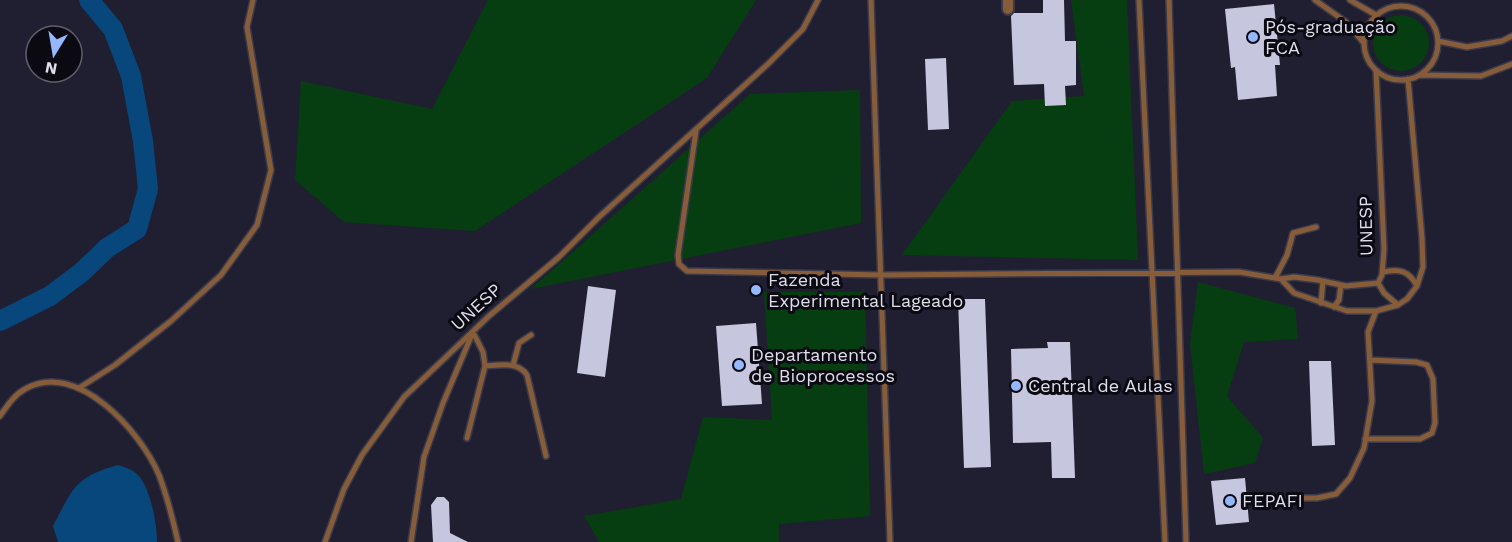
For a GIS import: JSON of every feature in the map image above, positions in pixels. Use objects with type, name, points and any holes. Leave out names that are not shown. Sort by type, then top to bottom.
[{"type":"lane","points":[[79,388],[115,366],[171,321],[213,283],[257,225],[271,170],[247,27],[253,0]]},
{"type":"lane","name":"UNESP","points":[[325,542],[344,489],[362,455],[404,397],[768,64],[802,29],[818,0]]},
{"type":"lane","points":[[871,0],[890,542]]},
{"type":"lane","points":[[1138,0],[1165,542]]},
{"type":"lane","points":[[1169,0],[1186,542]]},
{"type":"lane","name":"UNESP","points":[[696,131],[678,255],[679,264],[687,271],[882,275],[1239,272],[1278,278],[1294,277],[1346,286],[1378,283],[1383,272],[1384,249],[1376,70],[1369,62],[1364,42],[1346,22],[1315,0]]},
{"type":"lane","points":[[1350,0],[1376,15]]},
{"type":"lane","points":[[1364,42],[1365,31],[1376,15],[1402,0]]},
{"type":"lane","points":[[1393,6],[1403,6],[1422,12],[1436,29],[1438,41],[1433,61],[1419,75]]},
{"type":"lane","points":[[1438,41],[1467,47],[1502,41],[1512,36]]},
{"type":"lane","points":[[1376,70],[1397,80],[1419,75],[1481,76],[1512,64]]},
{"type":"lane","points":[[1408,79],[1422,238],[1423,267],[1417,286]]},
{"type":"lane","points":[[1278,278],[1293,233],[1317,227]]},
{"type":"lane","points":[[1383,272],[1391,270],[1405,272],[1412,277],[1417,286]]},
{"type":"lane","name":"UNESP","points":[[1278,278],[1294,293],[1347,311],[1376,311],[1398,305],[1407,299],[1417,286]]},
{"type":"lane","points":[[1321,303],[1323,281]]},
{"type":"lane","points":[[1378,283],[1384,293],[1398,305]]},
{"type":"lane","points":[[1334,307],[1339,300],[1341,285]]},
{"type":"lane","points":[[1287,498],[1317,498],[1336,494],[1350,478],[1364,448],[1372,401],[1368,332],[1376,311]]},
{"type":"lane","points":[[467,438],[485,366],[483,352],[473,332]]},
{"type":"lane","points":[[411,542],[424,457],[443,403],[473,332]]},
{"type":"lane","points":[[513,365],[519,343],[531,335]]},
{"type":"lane","points":[[1365,440],[1420,439],[1432,433],[1436,423],[1433,379],[1427,365],[1416,362],[1370,360]]},
{"type":"lane","points":[[485,366],[513,365],[523,369],[527,375],[546,456]]},
{"type":"lane","points":[[0,416],[23,389],[39,382],[79,388],[104,404],[137,436],[158,474],[178,542]]},
{"type":"green space","points":[[488,0],[756,0],[707,78],[475,231],[344,222],[295,180],[301,81],[432,109]]},
{"type":"green space","points":[[1071,0],[1127,0],[1138,260],[902,255],[1012,101],[1084,96]]},
{"type":"green space","points":[[1401,15],[1412,17],[1421,23],[1427,32],[1429,43],[1427,54],[1421,63],[1412,69],[1401,71],[1390,69],[1381,63],[1375,54],[1373,43],[1375,32],[1381,23],[1390,17]]},
{"type":"green space","points":[[860,90],[861,223],[531,289],[750,94]]},
{"type":"green space","points":[[1198,282],[1295,308],[1298,339],[1244,342],[1227,396],[1263,438],[1255,463],[1204,474],[1190,344]]},
{"type":"green space","points":[[764,292],[865,292],[870,516],[779,524],[779,542],[599,542],[584,516],[681,499],[703,417],[772,420]]},
{"type":"water","points":[[118,465],[136,473],[145,486],[154,515],[157,542],[58,542],[53,526],[71,493],[93,474]]},
{"type":"building","points":[[1043,0],[1064,0],[1065,41],[1076,41],[1076,85],[1065,86],[1066,105],[1045,106],[1044,84],[1014,85],[1011,16],[1014,13],[1043,13]]},
{"type":"building","name":"Pós-graduação FCA","points":[[1274,4],[1280,65],[1275,65],[1277,96],[1238,100],[1235,67],[1231,68],[1225,9]]},
{"type":"building","points":[[946,58],[949,129],[928,130],[925,59]]},
{"type":"building","points":[[588,286],[616,290],[605,377],[577,373]]},
{"type":"building","points":[[958,299],[985,299],[991,467],[964,468]]},
{"type":"building","name":"Departamento de Bioprocessos","points":[[756,323],[762,404],[722,406],[716,326]]},
{"type":"building","points":[[1047,342],[1070,342],[1075,478],[1052,478],[1051,442],[1013,443],[1011,349],[1048,348]]},
{"type":"building","points":[[1309,361],[1331,361],[1335,445],[1312,446]]},
{"type":"building","name":"FEPAFI","points":[[1245,478],[1249,522],[1216,525],[1211,481]]},
{"type":"building","points":[[437,497],[444,497],[449,502],[450,533],[468,542],[433,542],[431,505]]},
{"type":"waterway","points":[[0,321],[50,296],[82,272],[107,248],[137,229],[148,189],[143,141],[131,76],[113,29],[89,0]]},
{"type":"place","name":"Pós-graduação FCA","points":[[1253,37]]},
{"type":"place","name":"Fazenda Experimental Lageado","points":[[756,290]]},
{"type":"place","name":"Departamento de Bioprocessos","points":[[739,365]]},
{"type":"place","name":"Central de Aulas","points":[[1016,386]]},
{"type":"place","name":"FEPAFI","points":[[1230,501]]}]
